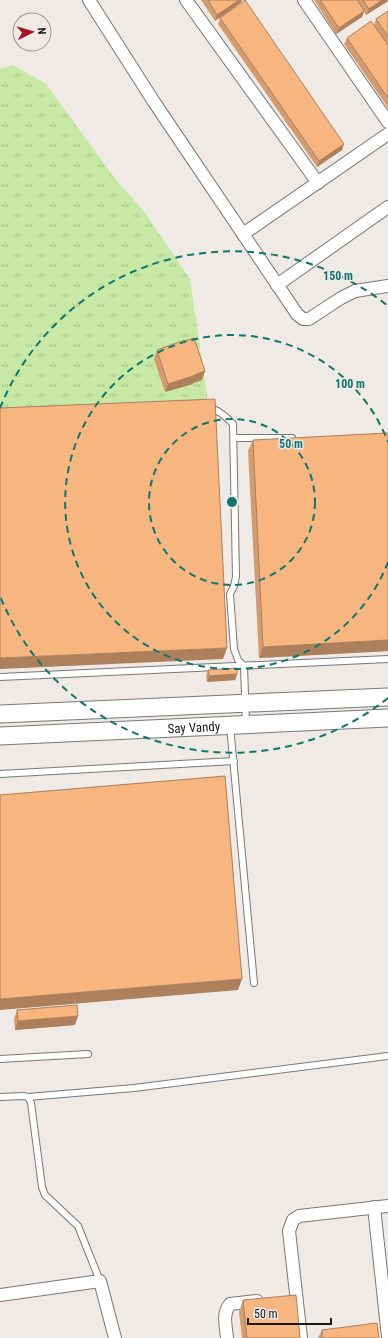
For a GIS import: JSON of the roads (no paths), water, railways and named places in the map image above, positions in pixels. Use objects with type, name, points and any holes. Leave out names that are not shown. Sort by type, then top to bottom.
[{"type":"street","points":[[89,0],[154,102],[297,314],[303,319],[309,319],[341,298],[355,291],[388,286]]},
{"type":"street","points":[[186,0],[318,183]]},
{"type":"street","points":[[304,0],[388,122]]},
{"type":"street","points":[[243,234],[388,134]]},
{"type":"street","points":[[278,285],[388,207]]},
{"type":"street","name":"Say Vandy","points":[[0,714],[388,697]]},
{"type":"street","name":"Say Vandy","points":[[0,736],[388,718]]},
{"type":"street","points":[[301,1338],[289,1231],[293,1220],[299,1216],[388,1206]]},
{"type":"street","points":[[374,1207],[388,1337]]},
{"type":"street","points":[[0,1295],[100,1282],[115,1338]]},
{"type":"street","points":[[281,1297],[296,1295]]},
{"type":"street","points":[[227,1338],[225,1315],[226,1308],[230,1304],[267,1299]]},
{"type":"lane","points":[[202,408],[210,407],[217,410],[226,416],[233,424],[236,577],[230,594],[234,649],[238,660],[244,666],[245,703],[238,726],[234,761],[254,983]]},
{"type":"lane","points":[[234,438],[297,438]]},
{"type":"lane","points":[[0,677],[388,659]]},
{"type":"lane","points":[[0,774],[234,761]]},
{"type":"lane","points":[[0,1059],[88,1054]]},
{"type":"lane","points":[[0,1097],[28,1097],[134,1088],[388,1056]]},
{"type":"lane","points":[[28,1097],[31,1103],[42,1187],[45,1196],[78,1226],[100,1282]]}]
